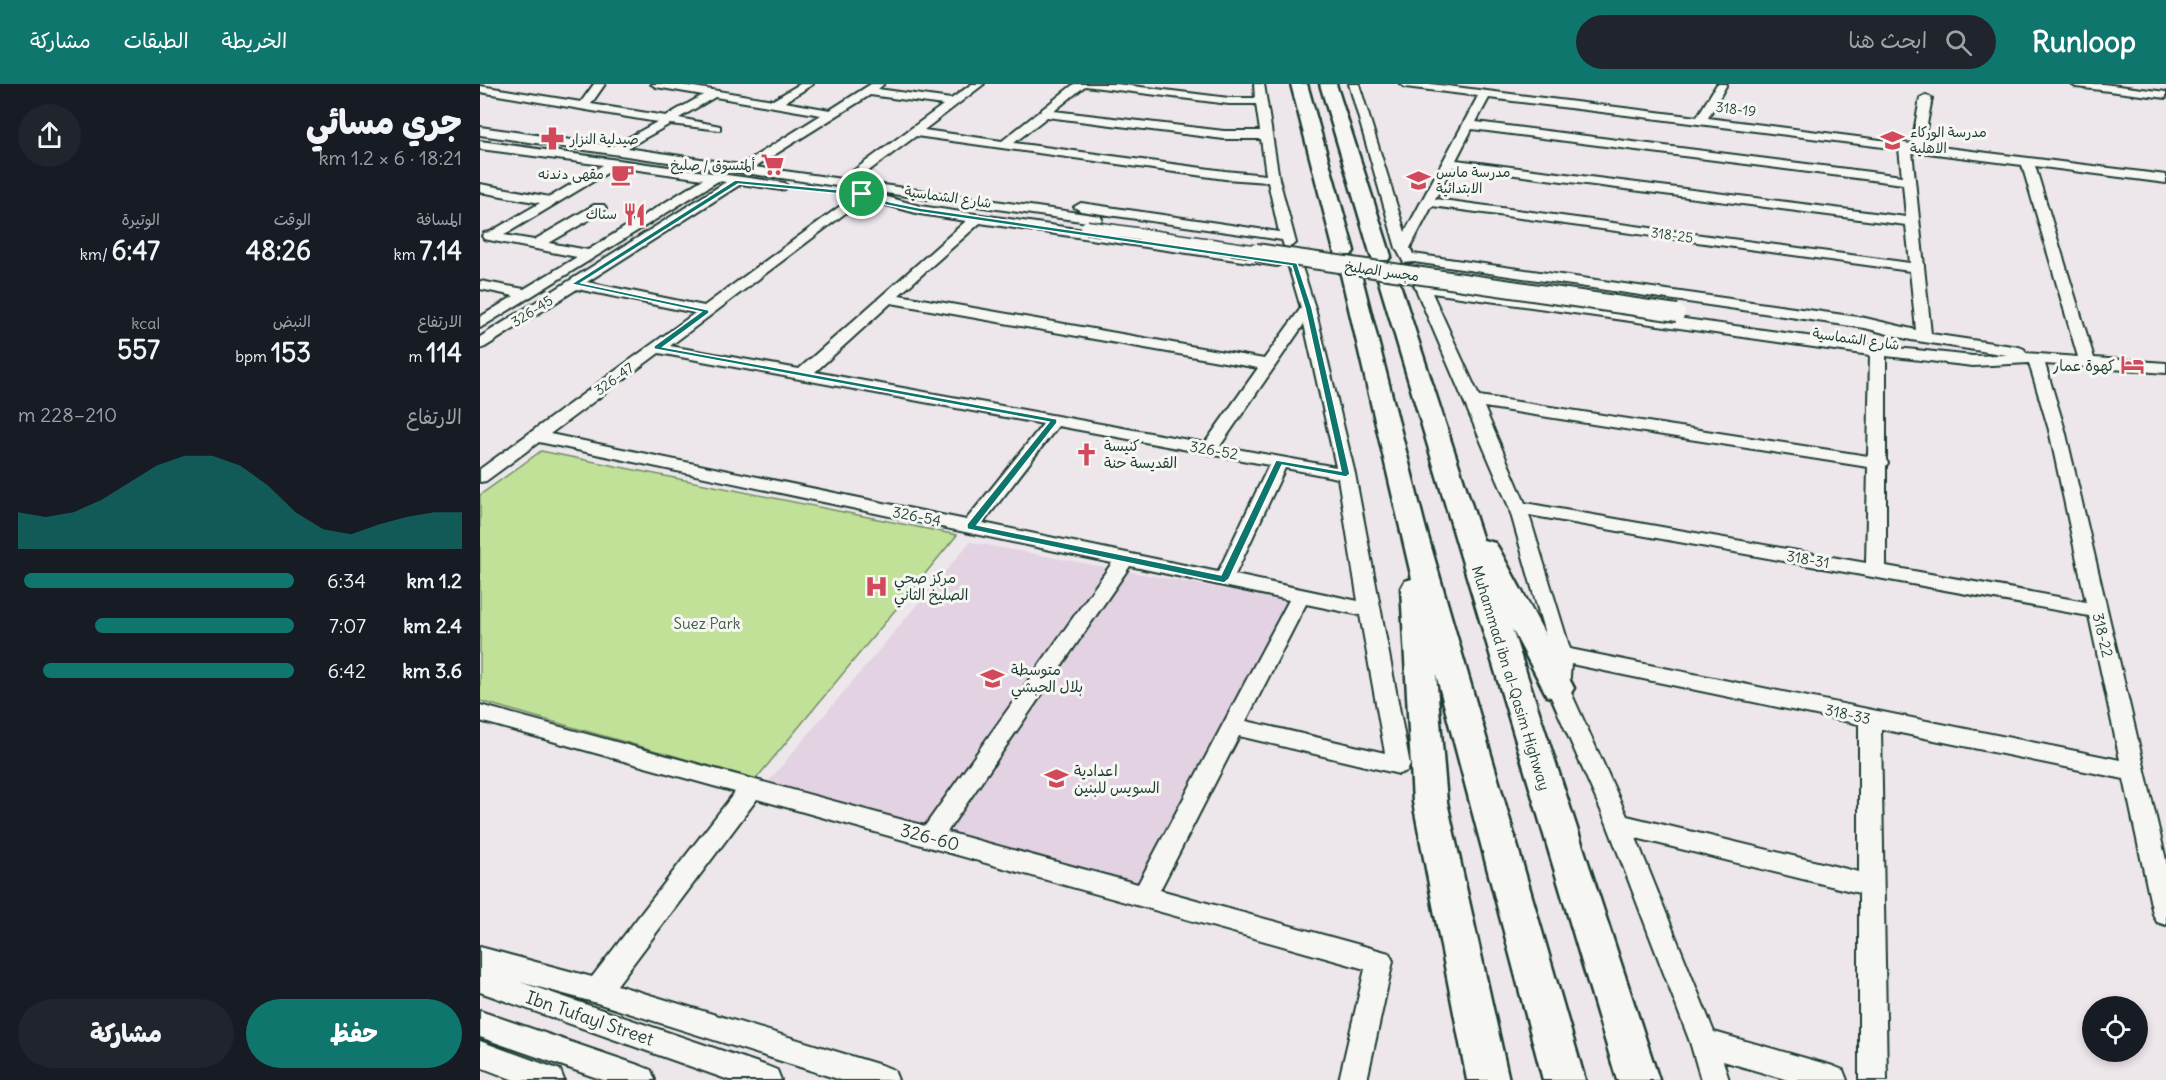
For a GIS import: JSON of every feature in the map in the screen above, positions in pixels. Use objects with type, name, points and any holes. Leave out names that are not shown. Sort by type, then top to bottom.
[{"type":"highway","points":[[1299,84],[1347,260],[1411,526],[1564,1080]]},
{"type":"highway","name":"Muhammad ibn al-Qasim Highway","points":[[1328,84],[1397,259],[1450,483],[1638,1080]]},
{"type":"highway","points":[[1450,483],[1558,688]]},
{"type":"highway","points":[[1411,526],[1430,802],[1488,1080]]},
{"type":"street","points":[[520,95],[529,84]]},
{"type":"street","points":[[583,106],[600,84]]},
{"type":"street","points":[[656,84],[830,112]]},
{"type":"street","points":[[774,104],[808,84]]},
{"type":"street","points":[[744,168],[830,112],[879,84]]},
{"type":"street","points":[[846,182],[979,84]]},
{"type":"street","points":[[1004,145],[1081,84]]},
{"type":"street","points":[[1089,84],[1229,101],[1263,101]]},
{"type":"street","points":[[846,182],[884,180],[907,183],[1288,240],[1273,179],[1259,84]]},
{"type":"street","points":[[1354,84],[1397,259]]},
{"type":"street","name":"318-19","points":[[1405,84],[2166,179]]},
{"type":"street","points":[[1701,120],[1722,84]]},
{"type":"street","points":[[2076,84],[2166,95]]},
{"type":"street","points":[[480,89],[716,128]]},
{"type":"street","points":[[867,91],[952,103]]},
{"type":"street","points":[[616,150],[713,94]]},
{"type":"street","points":[[1397,259],[1485,94]]},
{"type":"street","points":[[1397,259],[1794,312],[1865,323],[1924,337],[1909,181],[1911,146],[1926,99]]},
{"type":"street","points":[[1045,113],[1224,135],[1267,135]]},
{"type":"street","points":[[1468,125],[1909,181]]},
{"type":"street","name":"شارع الشماسية","points":[[480,131],[846,182],[1091,223]]},
{"type":"street","points":[[911,132],[1225,175],[1273,179]]},
{"type":"street","name":"شارع الشماسية","points":[[480,145],[737,182],[862,194],[1091,223]]},
{"type":"street","points":[[2027,160],[2087,362]]},
{"type":"street","points":[[1448,163],[1913,222]]},
{"type":"street","points":[[486,235],[553,201],[614,164]]},
{"type":"street","name":"326-45","points":[[480,323],[714,178]]},
{"type":"street","name":"326-45","points":[[480,344],[737,182]]},
{"type":"street","points":[[480,188],[553,201]]},
{"type":"street","points":[[862,194],[904,207],[1294,263],[1308,308],[1346,474],[1368,610],[1399,765],[1233,726]]},
{"type":"street","name":"326-47","points":[[480,477],[862,194]]},
{"type":"street","name":"318-25","points":[[1427,202],[1918,268]]},
{"type":"street","points":[[538,244],[599,208]]},
{"type":"street","points":[[802,375],[976,218]]},
{"type":"street","name":"مجسر الصليخ","points":[[1091,223],[1678,308]]},
{"type":"street","points":[[486,235],[590,255]]},
{"type":"street","points":[[575,284],[707,311]]},
{"type":"street","points":[[1715,1080],[1704,1042],[1619,824],[1558,688],[1561,655],[1518,507],[1473,400],[1420,284],[1878,351],[1973,361],[2026,358]]},
{"type":"street","points":[[480,285],[526,294]]},
{"type":"street","points":[[889,298],[1269,364]]},
{"type":"street","points":[[1209,449],[1308,308]]},
{"type":"street","name":"شارع الشماسية","points":[[1678,308],[1924,337],[2013,350],[2026,358]]},
{"type":"street","name":"شارع الشماسية","points":[[1678,308],[2026,358],[2166,368]]},
{"type":"street","name":"326-52","points":[[657,348],[1346,474]]},
{"type":"street","points":[[1876,571],[1879,463],[1878,351]]},
{"type":"street","name":"318-22","points":[[2026,358],[2057,430],[2166,914]]},
{"type":"street","points":[[1473,400],[1879,463]]},
{"type":"street","points":[[971,526],[1054,421]]},
{"type":"street","name":"326-54","points":[[537,436],[1368,610]]},
{"type":"street","points":[[1224,579],[1279,462]]},
{"type":"street","name":"318-31","points":[[1518,507],[2098,611]]},
{"type":"street","points":[[930,837],[1125,559]]},
{"type":"street","points":[[1144,896],[1301,596]]},
{"type":"street","name":"318-33","points":[[1561,655],[2134,772]]},
{"type":"street","name":"326-60","points":[[480,713],[1380,961],[1353,1080]]},
{"type":"street","points":[[1870,718],[1873,1080]]},
{"type":"street","points":[[597,991],[752,788]]},
{"type":"street","points":[[1619,824],[1871,885]]},
{"type":"street","points":[[480,959],[597,991],[884,1080]]},
{"type":"street","name":"Ibn Tufayl Street","points":[[480,980],[767,1080]]},
{"type":"street","points":[[480,1024],[641,1080]]},
{"type":"street","points":[[1704,1042],[1833,1080]]},
{"type":"street","points":[[480,1054],[550,1080]]},
{"type":"shaded area","points":[[970,542],[1287,601],[1135,885],[769,781]]},
{"type":"green space","name":"Suez Park","points":[[541,451],[957,535],[756,779],[480,701],[480,495]]},
{"type":"place","name":"صيدلية النزار","points":[[552,139]]},
{"type":"place","name":"مدرسة الوركاء الاهلية","points":[[1892,140]]},
{"type":"place","name":"ألمتسوق / صليخ","points":[[773,165]]},
{"type":"place","name":"مقهى دندنه","points":[[622,174]]},
{"type":"place","name":"مدرسة مايس الابتدائية","points":[[1418,180]]},
{"type":"place","name":"سناك","points":[[635,214]]},
{"type":"place","name":"كهوة عمار","points":[[2133,365]]},
{"type":"place","name":"كنيسة القديسة حنة","points":[[1086,454]]},
{"type":"place","name":"مركز صحي الصليخ الثاني","points":[[876,586]]},
{"type":"place","name":"متوسطة بلال الحبشي","points":[[993,678]]},
{"type":"place","name":"اعدادية السويس للبنين","points":[[1056,779]]},
{"type":"route","points":[[737,182],[862,194],[920,210],[1294,265],[1308,308],[1346,474],[1279,462],[1224,579],[971,526],[1054,421],[657,348],[707,311],[575,284],[737,182]]}]
